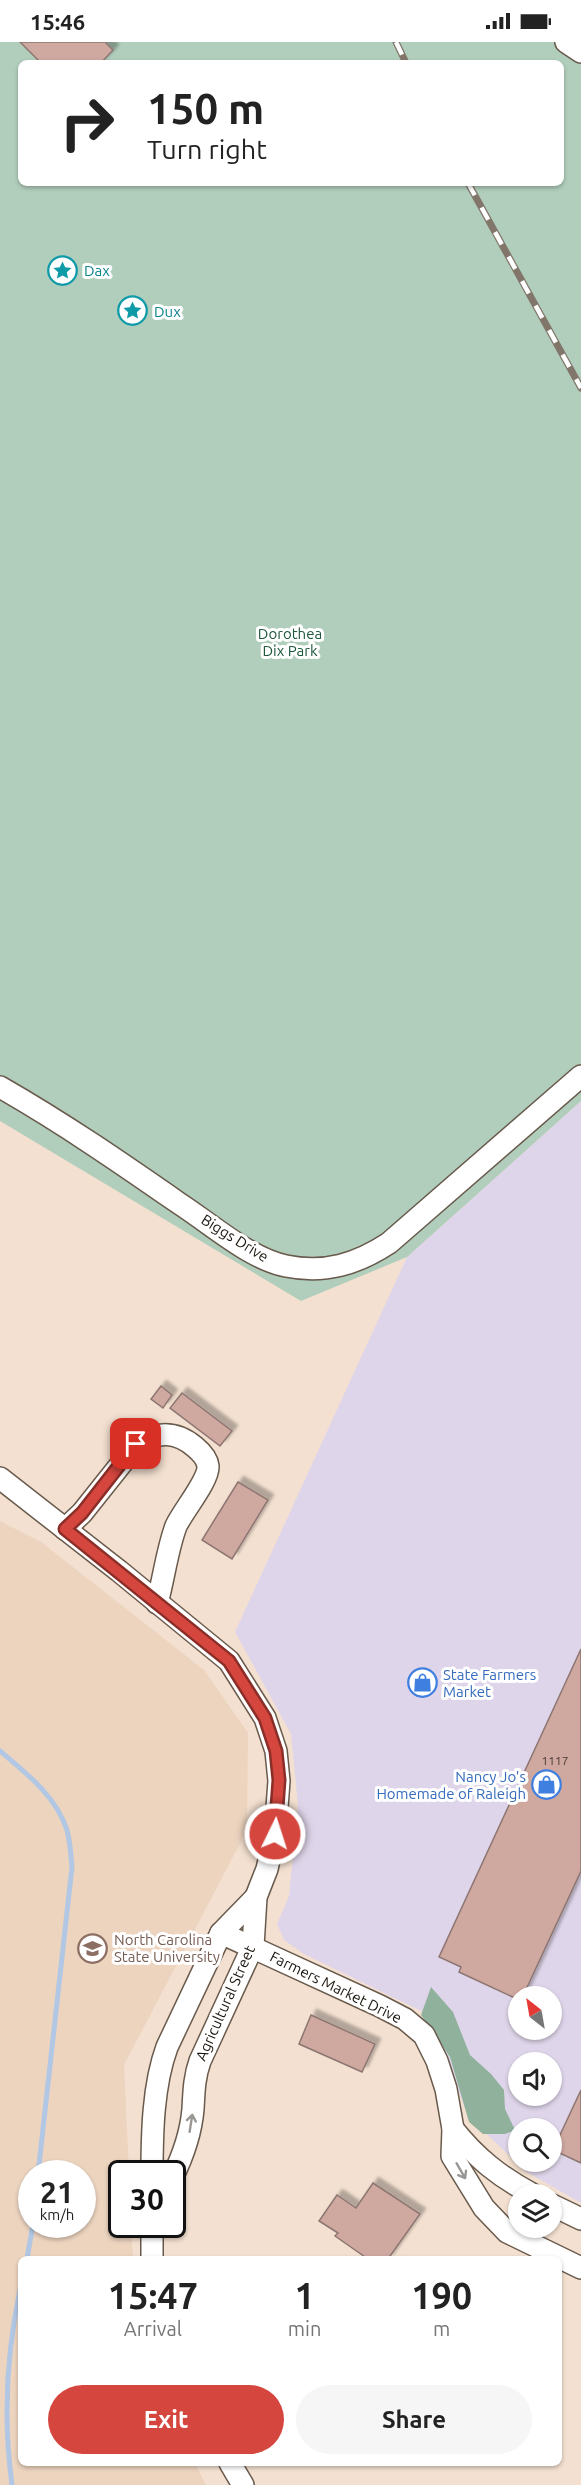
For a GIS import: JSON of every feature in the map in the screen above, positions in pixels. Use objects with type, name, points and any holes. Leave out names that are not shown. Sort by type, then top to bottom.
[{"type":"street","points":[[566,42],[581,52]]},
{"type":"street","name":"Biggs Drive","points":[[0,1087],[59,1121],[246,1248],[284,1266],[330,1269],[354,1263],[389,1243],[581,1076]]},
{"type":"street","points":[[65,1529],[82,1513],[136,1444],[148,1437],[164,1434],[177,1435],[193,1445],[203,1454],[208,1466],[205,1479],[191,1498],[176,1527],[158,1603]]},
{"type":"street","name":"Agricultural Street","points":[[0,1478],[229,1661],[265,1718],[276,1751],[279,1780],[275,1834],[267,1869],[256,1897],[253,1946],[200,2061],[195,2076],[193,2109],[187,2144],[180,2160]]},
{"type":"street","name":"Agricultural Street","points":[[153,2160],[156,2107],[163,2058],[221,1933],[256,1897]]},
{"type":"street","name":"Farmers Market Drive","points":[[221,1933],[405,2019],[424,2035],[437,2061],[446,2089],[453,2129],[452,2156],[484,2208],[507,2232],[556,2256]]},
{"type":"street","points":[[453,2129],[469,2149],[513,2184]]},
{"type":"street","points":[[484,2208],[505,2180]]},
{"type":"street","points":[[562,2210],[581,2219]]},
{"type":"street","points":[[152,2238],[152,2256]]},
{"type":"street","name":"Farmers Market Drive","points":[[562,2259],[581,2268]]},
{"type":"street","points":[[232,2466],[243,2485]]},
{"type":"shaded area","name":"State Farmers Market","points":[[581,1101],[581,2203],[562,2192],[562,2184],[548,2184],[527,2172],[562,2172],[562,2118],[508,2118],[508,2155],[468,2116],[449,2066],[423,2012],[304,1954],[284,1940],[277,1924],[289,1896],[298,1805],[291,1734],[235,1632],[407,1257]]},
{"type":"shaded area","name":"North Carolina State University","points":[[0,1521],[41,1542],[204,1670],[248,1733],[247,1830],[124,2065],[128,2160],[108,2160],[108,2238],[132,2238],[133,2256],[18,2256],[18,2466],[196,2466],[206,2485],[0,2485]]},
{"type":"green space","name":"Dorothea Dix Park","points":[[0,42],[581,42],[581,1101],[407,1257],[301,1301],[0,1121]]},
{"type":"green space","points":[[431,1987],[453,2012],[470,2055],[491,2074],[504,2090],[505,2109],[509,2118],[508,2133],[483,2134],[469,2122],[450,2057],[421,2015]]},
{"type":"building","points":[[20,42],[105,42],[113,50],[104,60],[38,60]]},
{"type":"building","points":[[161,1386],[172,1395],[163,1408],[151,1399]]},
{"type":"building","points":[[182,1393],[232,1431],[220,1446],[170,1408]]},
{"type":"building","points":[[238,1482],[268,1500],[232,1559],[202,1540]]},
{"type":"building","points":[[581,1649],[581,1871],[528,1986],[508,1986],[508,1995],[459,1972],[461,1967],[439,1957]]},
{"type":"building","points":[[311,2015],[375,2044],[362,2072],[299,2044]]},
{"type":"building","points":[[581,2090],[581,2163],[562,2154],[562,2131]]},
{"type":"building","points":[[373,2183],[420,2214],[390,2256],[364,2256],[335,2236],[338,2233],[319,2221],[337,2195],[356,2208]]},
{"type":"waterway","points":[[0,1751],[39,1786],[56,1806],[70,1843],[72,1867],[40,2160]]},
{"type":"waterway","points":[[28,2256],[31,2238]]},
{"type":"waterway","points":[[12,2485],[7,2410],[12,2334],[18,2299]]},
{"type":"railway","points":[[396,42],[405,60]]},
{"type":"railway","points":[[470,186],[581,388]]},
{"type":"place","name":"Dax","points":[[63,270]]},
{"type":"place","name":"Dux","points":[[133,311]]},
{"type":"place","name":"State Farmers Market","points":[[422,1683]]},
{"type":"place","name":"Nancy Jo's Homemade of Raleigh","points":[[547,1785]]},
{"type":"place","name":"North Carolina State University","points":[[93,1948]]},
{"type":"route","points":[[136,1444],[82,1513],[65,1529],[229,1661],[265,1718],[276,1751],[279,1780],[275,1834]]}]
